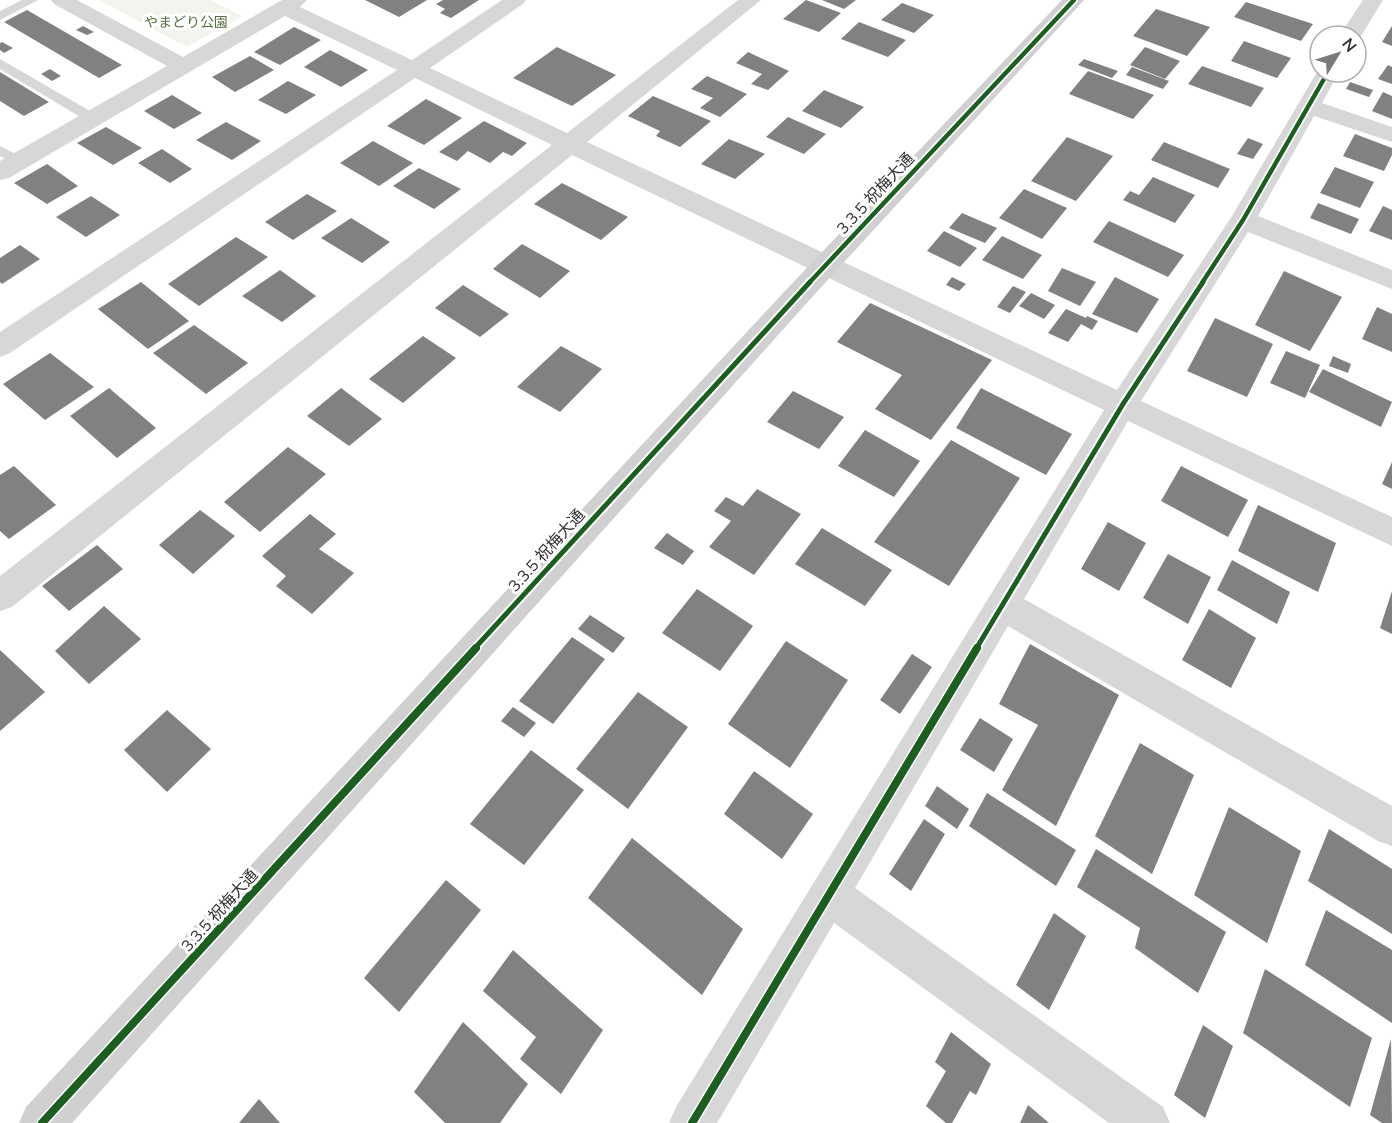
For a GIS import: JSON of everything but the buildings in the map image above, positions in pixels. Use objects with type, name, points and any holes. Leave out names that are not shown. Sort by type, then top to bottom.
[{"type":"street","points":[[61,0],[183,66]]},
{"type":"street","points":[[0,346],[516,0]]},
{"type":"street","points":[[0,596],[751,0]]},
{"type":"street","name":"3.3.5 祝梅大通","points":[[42,1123],[825,266],[1074,0]]},
{"type":"street","points":[[1358,24],[1372,1],[1392,9]]},
{"type":"street","points":[[6,161],[92,118],[291,4],[413,68],[825,266],[1392,532]]},
{"type":"street","points":[[692,1123],[1123,404],[1243,220],[1321,84]]},
{"type":"street","points":[[1307,106],[1392,135]]},
{"type":"street","points":[[1243,220],[1392,280]]},
{"type":"street","points":[[1003,605],[1392,826]]},
{"type":"street","points":[[830,896],[1147,1123]]},
{"type":"lane","points":[[0,16],[32,0]]},
{"type":"lane","points":[[0,63],[92,118]]},
{"type":"green space","name":"やまどり公園","points":[[99,0],[210,0],[242,16],[187,47]]},
{"type":"cycle path","points":[[42,1123],[794,299],[1074,0]]},
{"type":"cycle path","points":[[692,1123],[1123,404],[1243,220],[1321,84]]}]
